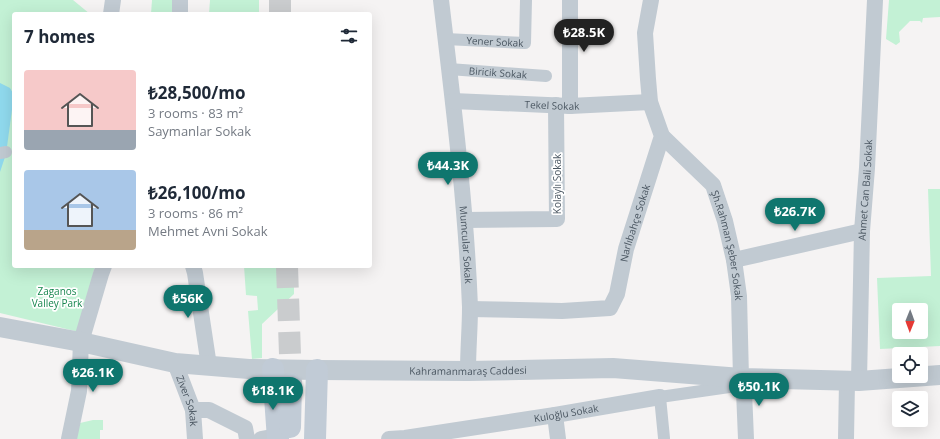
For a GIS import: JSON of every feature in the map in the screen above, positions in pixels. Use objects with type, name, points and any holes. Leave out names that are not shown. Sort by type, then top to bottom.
[{"type":"main road","points":[[274,369],[276,438]]},
{"type":"main road","points":[[276,438],[303,379]]},
{"type":"main road","points":[[301,439],[303,379]]},
{"type":"main road","points":[[303,379],[315,439]]},
{"type":"street","points":[[111,12],[113,0]]},
{"type":"street","points":[[180,0],[180,12]]},
{"type":"street","name":"Mumcular Sokak","points":[[441,0],[465,220],[470,309],[468,371]]},
{"type":"street","name":"Yener Sokak","points":[[446,39],[525,43],[526,0]]},
{"type":"street","points":[[563,105],[570,0]]},
{"type":"street","points":[[651,0],[645,32],[648,79],[650,102],[662,136]]},
{"type":"street","name":"Ahmet Can Bali Sokak","points":[[846,439],[853,381],[867,168],[875,0]]},
{"type":"street","name":"Biricik Sokak","points":[[449,69],[546,76]]},
{"type":"street","name":"Tekel Sokak","points":[[453,101],[563,105],[650,102]]},
{"type":"street","name":"Kolaylı Sokak","points":[[465,220],[557,219],[563,105]]},
{"type":"street","name":"Şh.Rahman Şeber Sokak","points":[[662,136],[713,185],[725,221],[734,260],[739,296],[746,439]]},
{"type":"street","name":"Narlıbahçe Sokak","points":[[470,309],[562,311],[610,308],[617,294],[626,249],[662,136]]},
{"type":"street","points":[[734,260],[862,231]]},
{"type":"street","points":[[69,439],[79,391],[81,342],[103,268]]},
{"type":"street","points":[[194,268],[209,366]]},
{"type":"street","name":"Kahramanmaraş Caddesi","points":[[0,327],[81,342],[175,363],[249,369],[274,369],[303,379],[468,371],[613,368],[742,381],[853,381],[940,375]]},
{"type":"street","name":"Ziver Sokak","points":[[175,363],[193,410],[195,439]]},
{"type":"street","name":"Kuloğlu Sokak","points":[[389,439],[405,438],[555,415],[742,381]]},
{"type":"street","points":[[660,397],[664,438]]},
{"type":"street","points":[[193,410],[209,410],[245,428],[247,439]]},
{"type":"street","points":[[555,415],[558,439]]},
{"type":"green space","name":"Zaganos Valley Park","points":[[0,0],[73,0],[88,12],[12,12],[12,268],[95,268],[79,332],[0,313]]},
{"type":"green space","points":[[152,0],[175,0],[174,12],[151,12]]},
{"type":"green space","points":[[210,0],[259,0],[259,12],[209,12]]},
{"type":"green space","points":[[889,0],[940,0],[940,17],[923,18],[922,23],[920,21],[910,21],[899,32],[900,42],[896,45],[886,39]]},
{"type":"green space","points":[[928,189],[940,189],[940,346],[892,347],[892,348],[880,349],[877,278],[931,276]]},
{"type":"green space","points":[[244,268],[294,268],[294,294],[262,324],[262,358],[252,359],[248,311],[258,310],[257,296],[246,295]]},
{"type":"green space","points":[[93,420],[103,420],[103,430],[100,430],[100,439],[76,439],[80,423]]},
{"type":"water","points":[[0,83],[10,88],[12,92],[12,110],[6,154],[0,172]]},
{"type":"tunnel","points":[[280,0],[280,12]]},
{"type":"tunnel","points":[[287,268],[291,384]]}]
